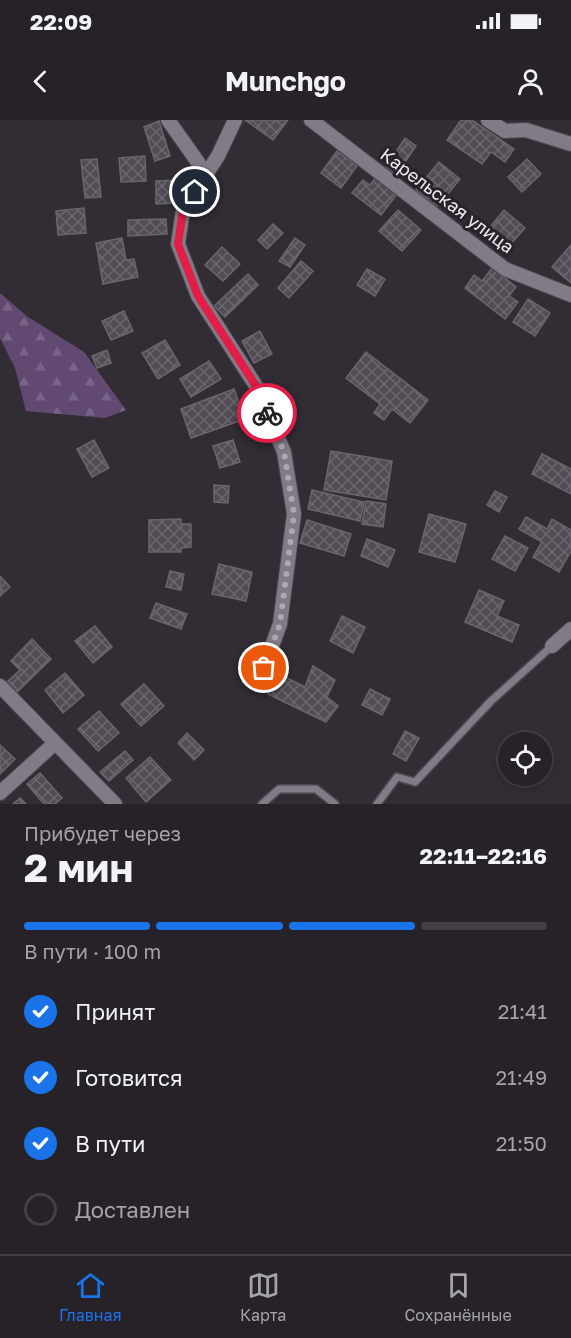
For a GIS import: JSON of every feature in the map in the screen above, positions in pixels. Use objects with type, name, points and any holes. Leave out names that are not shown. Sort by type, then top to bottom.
[{"type":"street","points":[[168,120],[207,175]]},
{"type":"street","points":[[235,120],[207,175],[183,210],[178,244],[198,296],[256,386],[284,452],[294,514],[280,624],[264,668]]},
{"type":"street","name":"Карельская улица","points":[[311,120],[505,269],[571,295]]},
{"type":"street","points":[[488,120],[505,131],[526,130],[571,144]]},
{"type":"street","points":[[552,645],[571,629]]},
{"type":"street","points":[[0,686],[115,804]]},
{"type":"street","points":[[0,793],[55,743]]},
{"type":"lane","points":[[377,804],[398,777],[415,782],[491,701],[552,645]]},
{"type":"lane","points":[[262,804],[279,789],[316,789],[335,804]]},
{"type":"green space","points":[[0,293],[28,317],[84,352],[126,410],[105,418],[26,411],[15,368],[0,338]]},
{"type":"building","points":[[245,120],[288,120],[273,140]]},
{"type":"building","points":[[461,120],[472,120],[514,149],[505,162],[491,152],[482,164],[447,140]]},
{"type":"building","points":[[159,121],[170,156],[155,161],[144,127]]},
{"type":"building","points":[[405,138],[416,146],[397,174],[386,167]]},
{"type":"building","points":[[337,151],[357,166],[341,188],[321,173]]},
{"type":"building","points":[[145,156],[146,181],[121,182],[119,158]]},
{"type":"building","points":[[97,159],[101,197],[85,198],[81,160]]},
{"type":"building","points":[[527,159],[541,174],[522,192],[508,177]]},
{"type":"building","points":[[439,162],[460,179],[437,207],[416,190]]},
{"type":"building","points":[[376,177],[398,193],[381,215],[352,193],[363,180],[370,185]]},
{"type":"building","points":[[177,180],[178,203],[156,204],[156,181]]},
{"type":"building","points":[[84,208],[86,233],[58,235],[56,211]]},
{"type":"building","points":[[398,210],[421,230],[402,251],[379,231]]},
{"type":"building","points":[[504,210],[525,228],[506,249],[486,232]]},
{"type":"building","points":[[166,219],[167,234],[128,236],[128,220]]},
{"type":"building","points":[[273,224],[283,233],[267,249],[258,240]]},
{"type":"building","points":[[122,238],[126,260],[134,259],[138,277],[103,284],[96,243]]},
{"type":"building","points":[[295,238],[305,245],[290,267],[279,261]]},
{"type":"building","points":[[571,245],[571,283],[552,267]]},
{"type":"building","points":[[222,247],[240,264],[223,281],[205,265]]},
{"type":"building","points":[[301,261],[313,271],[289,298],[278,288]]},
{"type":"building","points":[[492,268],[516,287],[509,296],[518,302],[505,319],[465,288],[474,275],[482,281]]},
{"type":"building","points":[[367,269],[385,279],[375,296],[357,285]]},
{"type":"building","points":[[248,274],[258,285],[225,317],[214,306]]},
{"type":"building","points":[[528,299],[550,313],[535,336],[513,322]]},
{"type":"building","points":[[124,311],[133,331],[111,340],[102,321]]},
{"type":"building","points":[[260,331],[272,354],[254,363],[242,341]]},
{"type":"building","points":[[165,340],[180,365],[158,379],[142,353]]},
{"type":"building","points":[[107,350],[111,363],[97,368],[92,356]]},
{"type":"building","points":[[366,352],[428,400],[410,423],[392,409],[384,420],[374,413],[380,404],[346,378]]},
{"type":"building","points":[[209,361],[221,379],[191,397],[180,379]]},
{"type":"building","points":[[234,389],[245,419],[191,438],[181,409]]},
{"type":"building","points":[[94,440],[109,468],[92,477],[77,449]]},
{"type":"building","points":[[233,440],[240,462],[220,468],[213,446]]},
{"type":"building","points":[[331,451],[392,461],[386,500],[324,490]]},
{"type":"building","points":[[542,454],[571,469],[571,494],[532,474]]},
{"type":"building","points":[[214,485],[229,486],[228,503],[214,502]]},
{"type":"building","points":[[312,490],[364,502],[360,521],[308,509]]},
{"type":"building","points":[[495,491],[507,497],[499,512],[487,505]]},
{"type":"building","points":[[366,501],[386,504],[383,527],[362,524]]},
{"type":"building","points":[[429,514],[466,524],[455,562],[419,552]]},
{"type":"building","points":[[526,517],[547,529],[552,519],[571,530],[571,551],[559,572],[533,557],[542,542],[519,529]]},
{"type":"building","points":[[181,519],[181,524],[191,524],[191,547],[181,548],[181,552],[149,552],[149,520]]},
{"type":"building","points":[[307,520],[351,534],[344,556],[300,543]]},
{"type":"building","points":[[505,536],[528,548],[515,571],[492,559]]},
{"type":"building","points":[[367,539],[395,550],[388,567],[361,556]]},
{"type":"building","points":[[219,564],[252,572],[246,601],[212,594]]},
{"type":"building","points":[[170,571],[184,574],[181,590],[166,587]]},
{"type":"building","points":[[0,576],[10,587],[0,596]]},
{"type":"building","points":[[479,590],[504,601],[497,616],[519,625],[512,642],[465,622]]},
{"type":"building","points":[[156,603],[187,614],[181,629],[150,618]]},
{"type":"building","points":[[342,616],[365,627],[353,653],[330,641]]},
{"type":"building","points":[[95,626],[112,647],[93,663],[75,641]]},
{"type":"building","points":[[32,639],[51,659],[16,693],[6,683],[20,670],[11,661]]},
{"type":"building","points":[[313,666],[335,680],[327,697],[338,706],[326,722],[268,694],[273,671],[305,687]]},
{"type":"building","points":[[65,673],[84,695],[63,713],[45,690]]},
{"type":"building","points":[[144,684],[164,706],[141,726],[121,704]]},
{"type":"building","points":[[370,689],[390,699],[382,715],[362,705]]},
{"type":"building","points":[[99,711],[119,733],[98,751],[78,729]]},
{"type":"building","points":[[405,731],[419,738],[406,761],[393,754]]},
{"type":"building","points":[[187,733],[204,750],[194,760],[178,743]]},
{"type":"building","points":[[0,745],[15,759],[0,774]]},
{"type":"building","points":[[125,751],[133,760],[109,781],[100,772]]},
{"type":"building","points":[[150,757],[171,780],[146,802],[126,778]]},
{"type":"building","points":[[40,773],[62,798],[55,804],[44,804],[27,784]]},
{"type":"building","points":[[20,798],[26,804],[13,804]]},
{"type":"way so far","points":[[264,668],[280,624],[294,514],[284,452],[267,413]]},
{"type":"route","points":[[195,192],[183,210],[178,244],[198,296],[256,386],[267,413]]}]
